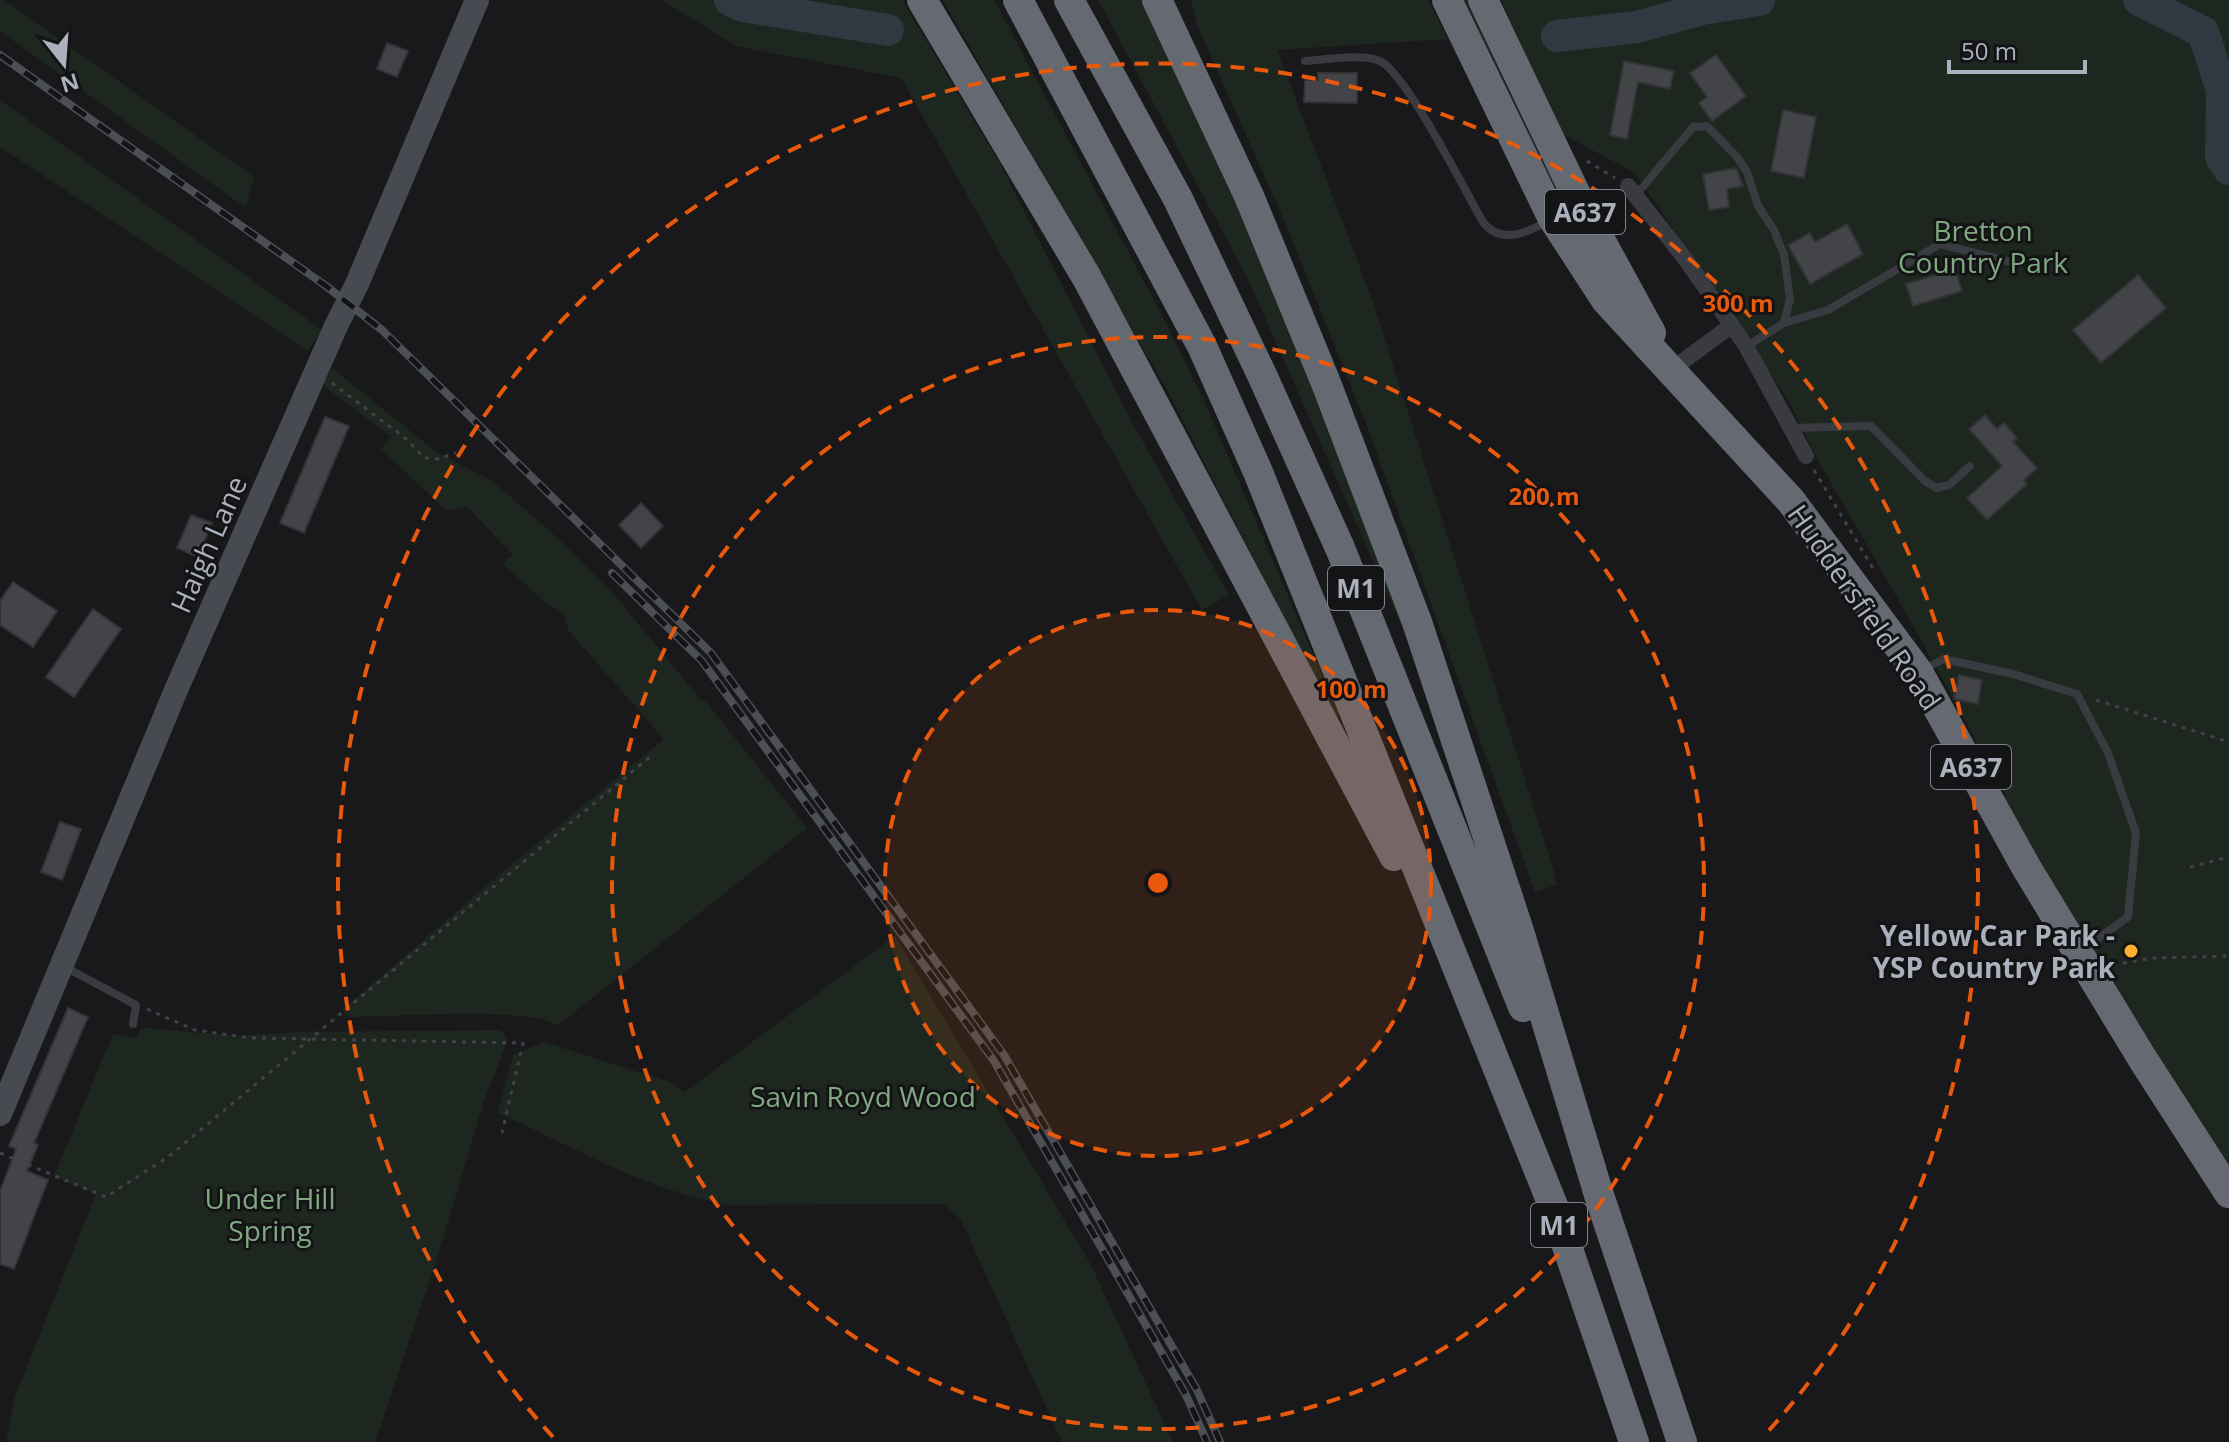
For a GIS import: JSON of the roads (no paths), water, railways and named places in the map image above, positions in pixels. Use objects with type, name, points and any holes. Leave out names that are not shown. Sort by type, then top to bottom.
[{"type":"highway","name":"M1","points":[[922,0],[1087,278],[1291,659],[1474,1011]]},
{"type":"highway","name":"M1","points":[[1018,0],[1202,346],[1258,472],[1554,1208],[1634,1442]]},
{"type":"highway","name":"M1","points":[[1069,0],[1178,199],[1340,548],[1599,1195]]},
{"type":"highway","name":"M1","points":[[1157,0],[1249,196],[1326,383],[1417,622],[1519,931],[1599,1195],[1682,1442]]},
{"type":"highway","name":"Huddersfield Road","points":[[1447,0],[1552,217],[1606,300],[1791,501],[1918,672],[2026,867],[2229,1193]]},
{"type":"highway","name":"Huddersfield Road","points":[[1483,0],[1580,203],[1671,370]]},
{"type":"street","name":"Haigh Lane","points":[[0,1114],[176,690],[379,235],[477,0]]},
{"type":"street","name":"Huddersfield Road","points":[[1632,191],[1686,260],[1746,346],[1806,456]]},
{"type":"street","points":[[1671,370],[1732,325]]},
{"type":"lane","points":[[1305,61],[1360,58],[1378,60],[1387,66],[1406,86],[1488,229],[1497,235],[1514,236],[1580,203]]},
{"type":"lane","points":[[1632,191],[1693,127],[1707,126],[1747,172],[1758,206],[1774,230],[1784,255],[1790,299],[1784,323]]},
{"type":"lane","points":[[1746,346],[1784,323],[1828,310],[1940,244],[2019,264]]},
{"type":"lane","points":[[1791,428],[1871,426],[1925,481],[1937,488],[1949,485],[1970,466]]},
{"type":"lane","points":[[1918,672],[1944,659],[2013,674],[2077,694],[2108,753],[2136,833],[2128,917],[2082,959]]},
{"type":"lane","points":[[62,966],[136,1005],[133,1024]]},
{"type":"waterway","points":[[730,0],[743,6],[888,30]]},
{"type":"waterway","points":[[1557,36],[1637,27],[1702,9],[1759,0]]},
{"type":"waterway","points":[[2139,0],[2203,32],[2222,90],[2221,157],[2229,169]]},
{"type":"railway","points":[[0,55],[326,286],[382,330],[711,653],[1004,1055],[1197,1390],[1220,1442]]},
{"type":"railway","points":[[612,573],[702,661],[994,1061],[1186,1395],[1207,1442]]},
{"type":"place","name":"Yellow Car Park - YSP Country Park","points":[[2131,951]]},
{"type":"park label","name":"Bretton Country Park","points":[[1983,246]]},
{"type":"park label","name":"Savin Royd Wood","points":[[863,1096]]},
{"type":"park label","name":"Under Hill Spring","points":[[270,1214]]}]
